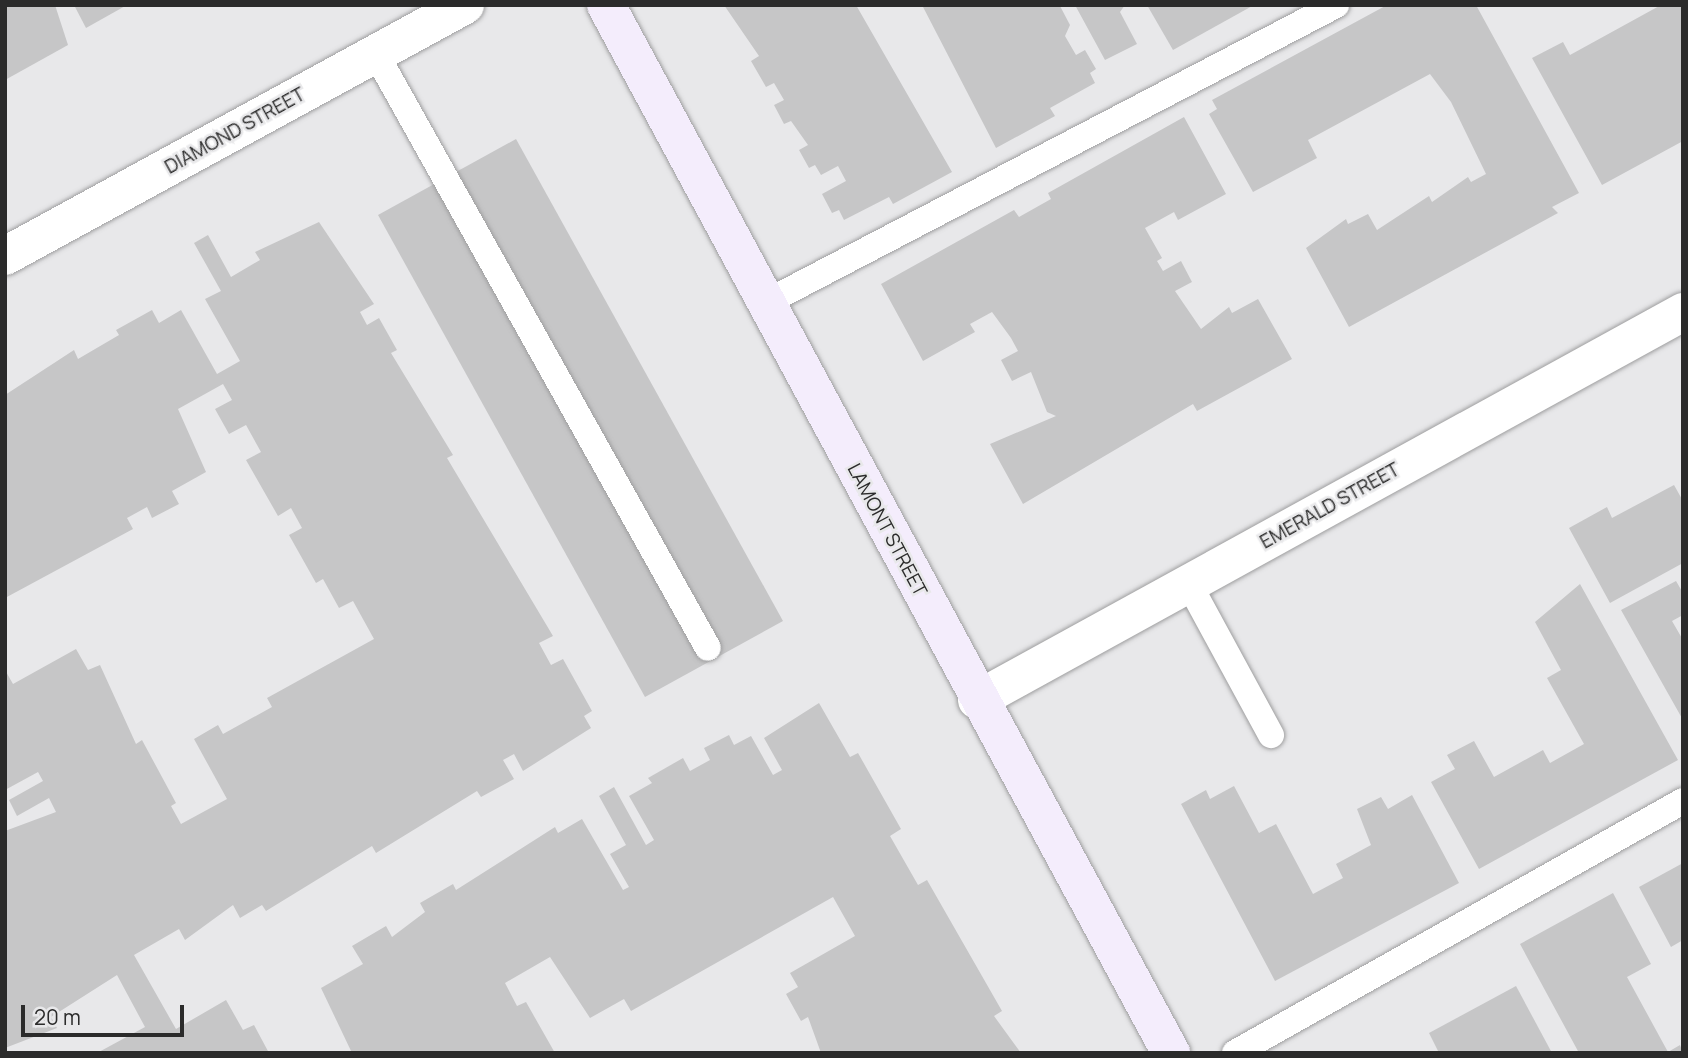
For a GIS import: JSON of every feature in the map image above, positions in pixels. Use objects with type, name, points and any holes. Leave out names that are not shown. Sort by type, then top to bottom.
[{"type":"street","name":"DIAMOND STREET","points":[[5,256],[465,5]]},
{"type":"street","name":"LAMONT STREET","points":[[606,5],[977,699],[1171,1053]]},
{"type":"street","name":"EMERALD STREET","points":[[977,699],[1683,312]]},
{"type":"lane","points":[[767,302],[1336,5]]},
{"type":"lane","points":[[376,54],[708,648]]},
{"type":"lane","points":[[1189,584],[1271,735]]},
{"type":"lane","points":[[1235,1053],[1683,801]]},
{"type":"building","points":[[5,5],[55,5],[68,45],[5,80]]},
{"type":"building","points":[[74,5],[127,5],[86,28]]},
{"type":"building","points":[[724,5],[856,5],[952,172],[893,204],[889,197],[844,220],[839,210],[832,213],[822,194],[846,181],[838,166],[821,175],[815,165],[809,168],[799,150],[808,145],[791,121],[784,124],[774,105],[784,100],[774,83],[766,87],[751,61],[759,56]]},
{"type":"building","points":[[922,5],[1060,6],[1070,25],[1065,36],[1076,55],[1085,50],[1096,69],[1090,73],[1095,83],[1050,108],[1055,116],[996,148]]},
{"type":"building","points":[[1075,5],[1125,5],[1120,12],[1137,44],[1105,60]]},
{"type":"building","points":[[1147,5],[1254,5],[1173,50]]},
{"type":"building","points":[[1387,5],[1476,5],[1579,193],[1552,207],[1558,213],[1349,327],[1306,248],[1346,219],[1348,224],[1368,214],[1377,230],[1429,196],[1432,202],[1468,177],[1471,182],[1486,174],[1451,102],[1430,74],[1308,140],[1317,158],[1253,192],[1209,114],[1217,109],[1212,100]]},
{"type":"building","points":[[1661,5],[1683,5],[1683,141],[1602,185],[1532,58],[1563,42],[1570,55]]},
{"type":"building","points":[[1184,117],[1226,194],[1178,220],[1174,212],[1145,228],[1162,258],[1157,261],[1163,271],[1181,261],[1192,282],[1175,291],[1201,329],[1229,307],[1232,313],[1258,299],[1292,359],[1197,411],[1193,404],[1023,504],[990,444],[1056,416],[1047,412],[1031,372],[1012,381],[1001,360],[1018,351],[1011,338],[992,312],[970,324],[975,332],[923,361],[881,284],[1014,210],[1019,217],[1051,199],[1048,193]]},
{"type":"building","points":[[516,139],[783,621],[645,697],[378,215]]},
{"type":"building","points":[[319,222],[374,304],[360,312],[367,325],[379,318],[397,350],[391,353],[453,455],[447,458],[553,636],[539,643],[551,665],[563,659],[592,711],[584,716],[591,728],[523,771],[514,754],[503,760],[514,779],[481,797],[477,791],[376,853],[372,846],[266,911],[262,905],[240,918],[233,905],[185,940],[179,929],[134,955],[176,1029],[226,1000],[243,1030],[254,1025],[269,1053],[97,1053],[145,1027],[117,975],[51,1017],[57,1028],[5,1048],[5,831],[56,812],[49,798],[17,816],[9,800],[43,781],[38,772],[5,790],[5,670],[13,684],[76,649],[88,670],[100,665],[136,744],[142,740],[176,803],[171,806],[181,824],[227,799],[194,739],[218,725],[223,734],[272,707],[267,698],[374,639],[353,601],[339,608],[323,579],[316,583],[289,535],[302,528],[291,508],[278,516],[246,460],[261,452],[246,425],[229,434],[215,409],[232,400],[223,384],[178,409],[206,472],[172,491],[179,504],[152,518],[147,507],[127,518],[133,529],[5,598],[5,395],[74,350],[78,359],[119,335],[116,330],[152,310],[159,323],[181,310],[217,374],[240,361],[205,299],[221,291],[194,243],[208,235],[231,277],[260,260],[255,252]]},
{"type":"building","points":[[1674,485],[1683,501],[1683,563],[1610,603],[1569,528],[1607,507],[1612,518]]},
{"type":"building","points":[[1676,581],[1683,593],[1683,615],[1672,621],[1683,640],[1683,720],[1621,610]]},
{"type":"building","points":[[1580,584],[1678,760],[1479,869],[1431,782],[1455,769],[1447,755],[1474,741],[1494,777],[1543,750],[1550,763],[1584,744],[1547,678],[1561,670],[1535,622]]},
{"type":"building","points":[[819,703],[850,757],[858,753],[901,829],[890,836],[918,885],[927,880],[1002,1011],[994,1016],[1021,1053],[821,1053],[808,1017],[801,1021],[786,994],[798,987],[790,973],[855,936],[833,897],[631,1011],[624,999],[590,1018],[550,957],[505,983],[517,1006],[526,1002],[555,1053],[352,1053],[321,988],[363,964],[352,946],[386,926],[392,937],[425,912],[420,903],[453,884],[456,890],[555,827],[558,833],[582,819],[623,890],[629,887],[610,854],[626,845],[599,796],[614,787],[646,845],[654,840],[629,796],[652,783],[648,778],[683,758],[690,771],[710,760],[704,748],[729,735],[734,745],[751,736],[773,775],[782,770],[764,738]]},
{"type":"building","points":[[1234,786],[1259,833],[1276,824],[1313,894],[1343,878],[1336,864],[1371,845],[1357,809],[1381,797],[1388,809],[1412,795],[1459,883],[1275,981],[1181,804],[1206,790],[1210,799]]},
{"type":"building","points":[[1683,863],[1683,940],[1671,947],[1639,887]]},
{"type":"building","points":[[1613,893],[1651,964],[1627,977],[1668,1052],[1680,1045],[1683,1053],[1579,1053],[1520,944]]},
{"type":"building","points":[[1516,986],[1552,1053],[1439,1053],[1429,1033]]}]
